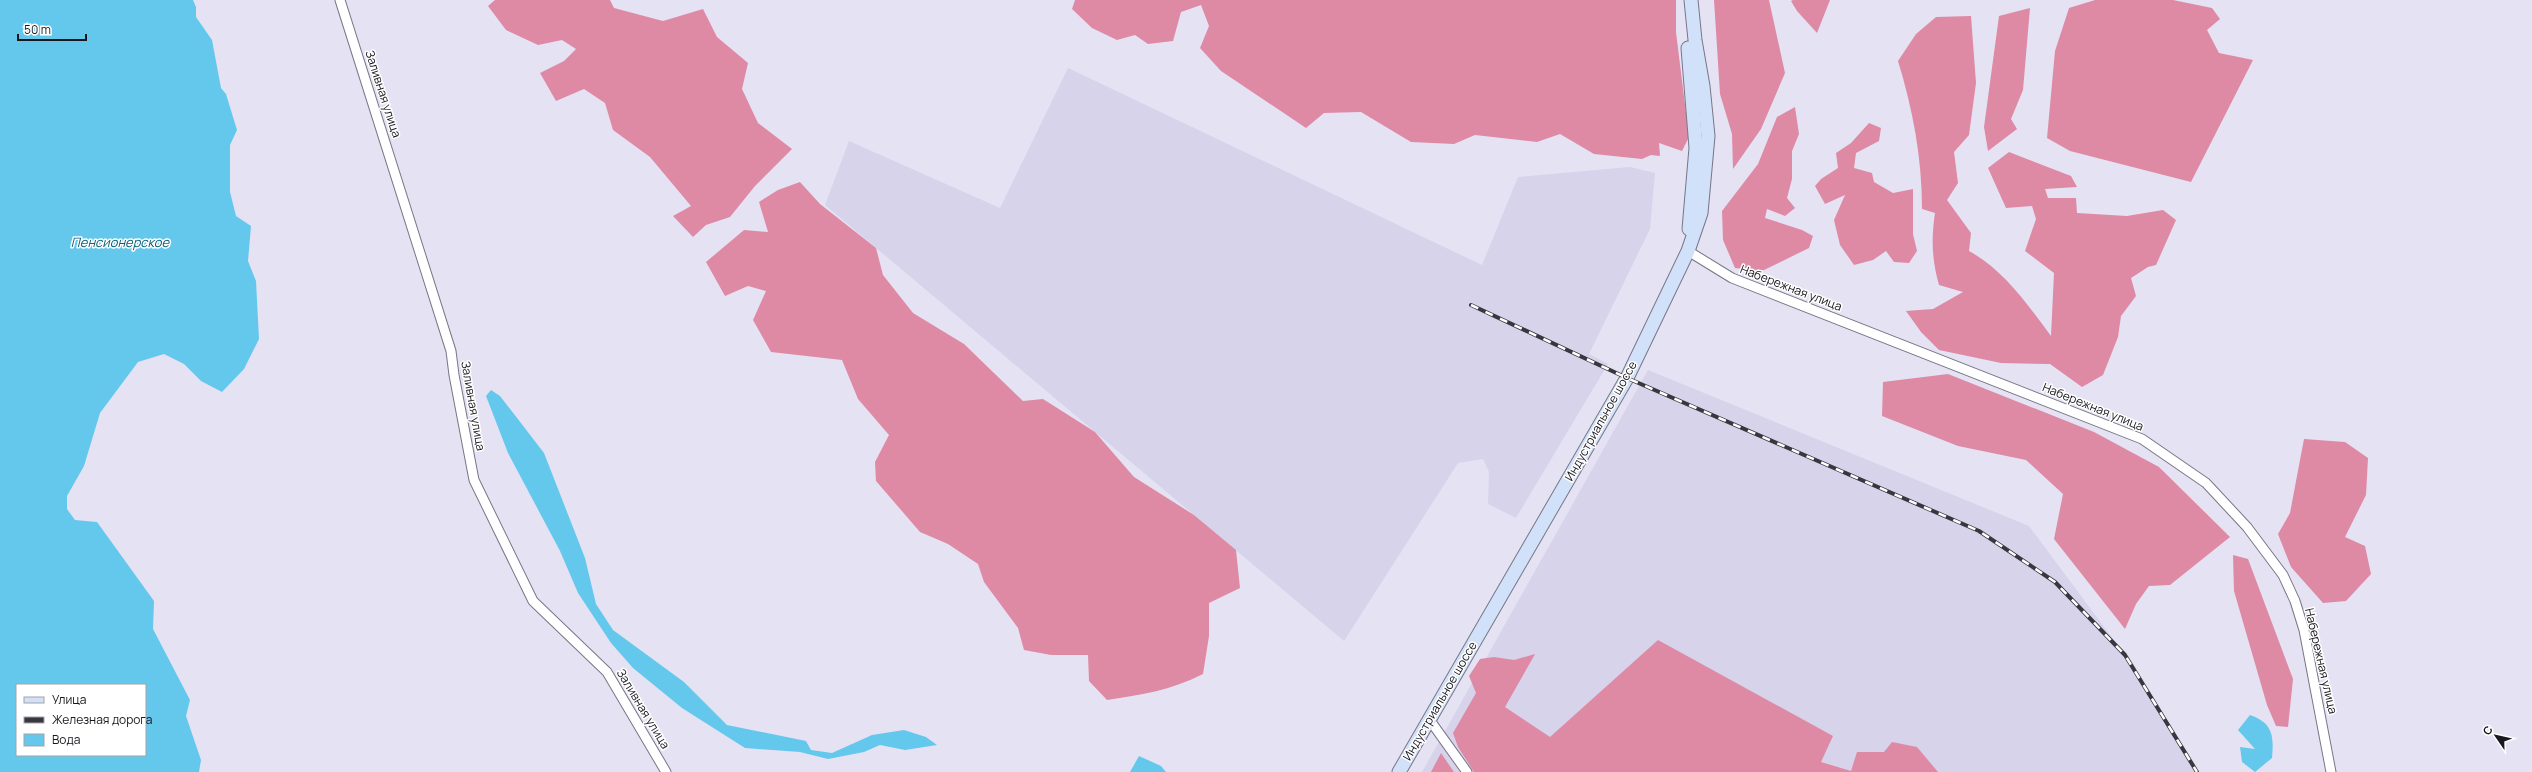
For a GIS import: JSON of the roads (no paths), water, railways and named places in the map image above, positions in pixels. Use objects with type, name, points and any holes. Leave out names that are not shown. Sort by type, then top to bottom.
[{"type":"main road","points":[[1683,0],[1693,91],[1696,148],[1688,251]]},
{"type":"main road","name":"Индустриальное шоссе","points":[[1399,772],[1627,378],[1688,251],[1701,213],[1708,136],[1703,86],[1695,40],[1691,0]]},
{"type":"street","name":"Заливная улица","points":[[340,0],[452,351],[454,376],[474,480],[533,601],[607,672],[666,772]]},
{"type":"street","name":"Набережная улица","points":[[1688,251],[1732,278],[2142,439],[2206,483],[2252,533],[2283,575],[2295,601],[2304,630],[2331,772]]},
{"type":"street","points":[[1430,719],[1467,772]]},
{"type":"water","name":"Пенсионерское","points":[[0,0],[193,0],[196,7],[196,17],[212,40],[221,88],[226,94],[237,130],[230,145],[230,192],[236,216],[251,226],[248,261],[256,281],[259,339],[244,369],[222,392],[201,381],[184,364],[164,354],[138,362],[100,413],[84,466],[67,496],[67,509],[75,520],[97,522],[154,601],[153,629],[190,700],[186,716],[201,760],[199,772],[0,772]]},
{"type":"water","points":[[491,390],[500,396],[544,453],[585,558],[596,604],[613,630],[684,682],[727,725],[806,741],[811,750],[832,753],[872,735],[904,730],[926,737],[937,745],[905,750],[880,745],[864,752],[828,759],[800,752],[745,748],[682,708],[633,668],[611,643],[578,593],[560,551],[508,453],[486,396]]},
{"type":"water","points":[[2250,715],[2258,718],[2268,726],[2273,743],[2272,758],[2255,772],[2242,762],[2240,747],[2255,749],[2238,730]]},
{"type":"water","points":[[1139,756],[1161,766],[1166,772],[1130,772]]},
{"type":"railway","points":[[1471,305],[1627,378],[1979,531],[2055,582],[2125,655],[2197,772]]}]
